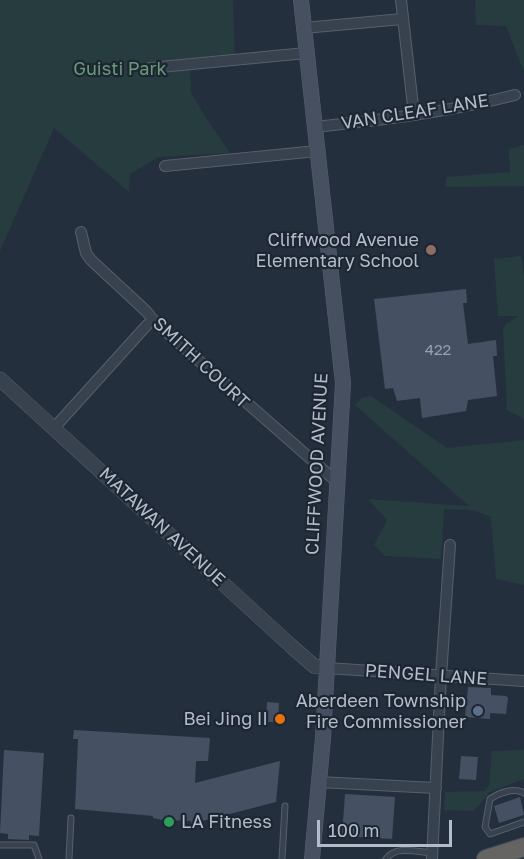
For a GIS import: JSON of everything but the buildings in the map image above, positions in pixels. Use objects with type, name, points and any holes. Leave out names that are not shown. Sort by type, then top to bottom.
[{"type":"highway","points":[[486,859],[524,847]]},
{"type":"main road","name":"CLIFFWOOD AVENUE","points":[[301,0],[343,383],[327,668],[312,859]]},
{"type":"street","points":[[401,0],[414,115]]},
{"type":"street","points":[[304,28],[402,19]]},
{"type":"street","points":[[150,68],[306,53]]},
{"type":"street","name":"VAN CLEAF LANE","points":[[314,127],[472,106],[514,95]]},
{"type":"street","points":[[165,166],[317,151]]},
{"type":"street","name":"SMITH COURT","points":[[81,232],[86,253],[91,260],[155,322],[337,482]]},
{"type":"street","points":[[54,428],[147,325]]},
{"type":"street","name":"MATAWAN AVENUE","points":[[0,379],[291,645],[315,666],[327,668]]},
{"type":"street","points":[[432,856],[450,545]]},
{"type":"street","name":"PENGEL LANE","points":[[327,668],[524,681]]},
{"type":"street","points":[[318,782],[436,788]]},
{"type":"lane","points":[[524,793],[516,789],[490,799],[485,827],[490,834],[524,822]]},
{"type":"lane","points":[[282,859],[285,806]]},
{"type":"lane","points":[[69,859],[70,818]]},
{"type":"lane","points":[[0,845],[34,845],[39,859]]},
{"type":"lane","points":[[386,859],[391,853],[398,851],[432,856]]},
{"type":"green space","name":"Guisti Park","points":[[0,0],[233,0],[235,56],[190,59],[191,92],[230,153],[159,157],[130,174],[129,192],[54,128],[0,251]]},
{"type":"green space","points":[[475,0],[524,0],[524,72],[506,26],[476,25]]},
{"type":"green space","points":[[524,145],[524,186],[446,187],[446,177],[510,172],[509,149]]},
{"type":"green space","points":[[521,256],[524,276],[524,419],[507,410],[503,329],[506,324],[519,316],[498,316],[494,259]]},
{"type":"green space","points":[[371,396],[447,448],[524,440],[524,585],[496,579],[491,517],[474,510],[444,509],[441,559],[385,556],[374,545],[387,520],[368,499],[469,506],[355,405],[362,398]]},
{"type":"green space","points":[[524,750],[524,779],[490,792],[474,811],[444,810],[445,792],[485,791],[489,785],[492,751]]},
{"type":"place","name":"Cliffwood Avenue Elementary School","points":[[431,250]]},
{"type":"place","name":"Aberdeen Township Fire Commissioner","points":[[478,711]]},
{"type":"place","name":"Bei Jing II","points":[[280,719]]},
{"type":"place","name":"LA Fitness","points":[[169,822]]}]
